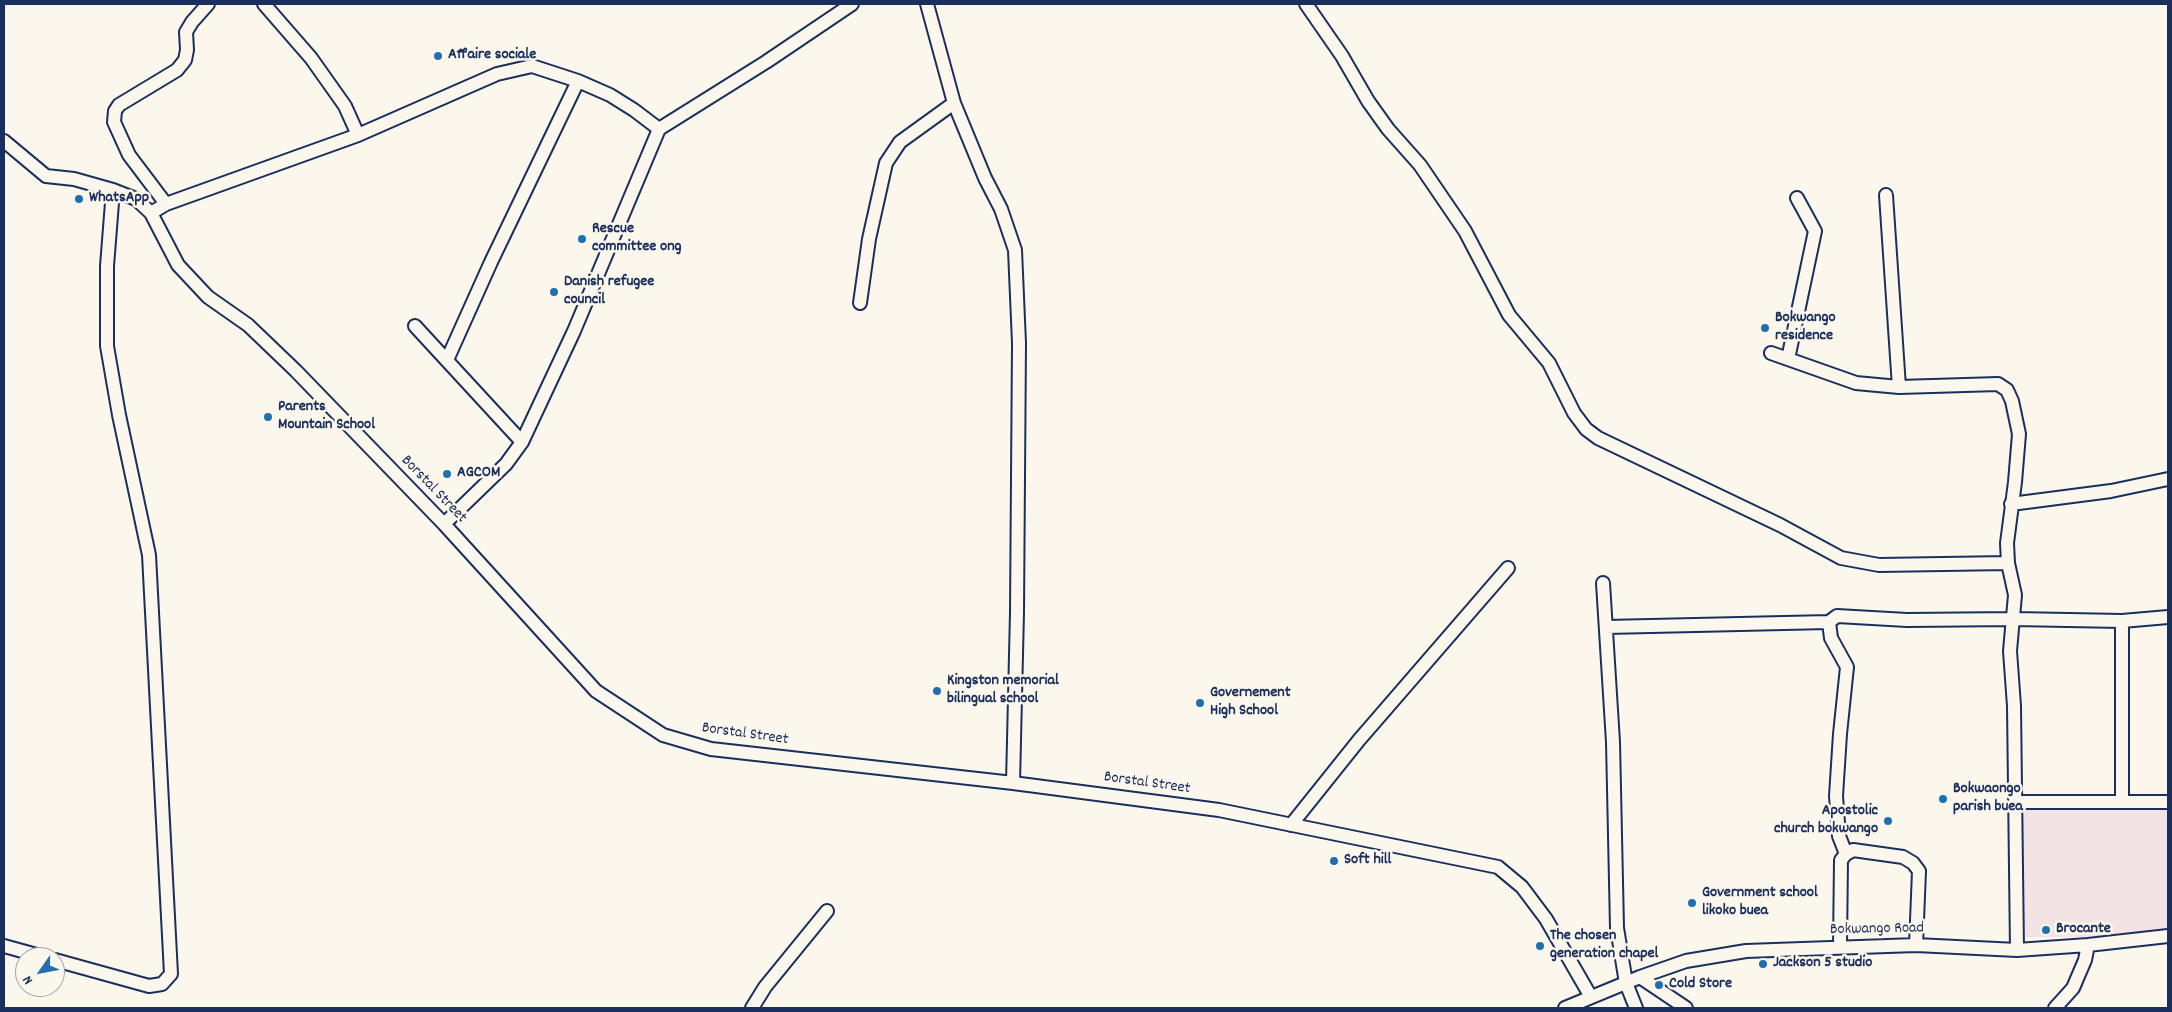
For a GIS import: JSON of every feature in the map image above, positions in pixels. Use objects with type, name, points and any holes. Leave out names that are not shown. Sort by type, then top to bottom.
[{"type":"street","points":[[166,204],[129,154],[114,122],[115,111],[119,105],[177,70],[185,60],[187,50],[186,32],[208,4]]},
{"type":"street","points":[[264,4],[311,58],[345,106],[358,135]]},
{"type":"street","points":[[444,524],[506,464],[522,442],[574,331],[659,129],[766,62],[852,4]]},
{"type":"street","points":[[927,4],[954,103],[985,178],[1001,209],[1015,250],[1019,343],[1017,612],[1013,783]]},
{"type":"street","points":[[1306,4],[1342,56],[1368,102],[1388,129],[1420,165],[1465,231],[1509,315],[1549,363],[1574,413],[1586,429],[1598,438],[1780,525],[1841,558],[1879,565],[2008,563]]},
{"type":"street","points":[[151,213],[166,204],[358,135],[497,74],[532,66],[578,81],[610,95],[659,129]]},
{"type":"street","points":[[447,360],[490,262],[578,81]]},
{"type":"street","points":[[860,303],[870,231],[886,163],[900,142],[954,103]]},
{"type":"street","name":"Borstal Street","points":[[4,141],[46,176],[74,179],[113,190],[136,199],[151,213],[178,265],[208,297],[248,325],[296,371],[444,524],[596,691],[663,735],[711,750],[1013,783],[1219,810],[1498,867],[1522,887],[1546,919],[1590,997]]},
{"type":"street","points":[[65,963],[150,986],[162,984],[171,974],[149,556],[119,415],[107,346],[107,266],[113,190]]},
{"type":"street","points":[[1886,195],[1898,387]]},
{"type":"street","points":[[1788,359],[1815,231],[1797,198]]},
{"type":"street","points":[[414,326],[522,442]]},
{"type":"street","points":[[1771,353],[1856,383],[1898,387],[1998,384],[2007,390],[2012,401],[2018,434],[2015,482],[2007,543],[2008,563],[2016,595],[2010,651],[2014,706],[2017,950]]},
{"type":"street","points":[[2011,504],[2111,491],[2168,479]]},
{"type":"street","points":[[1291,825],[1359,740],[1508,568]]},
{"type":"street","points":[[1603,583],[1614,742],[1617,928],[1626,983],[1636,1008]]},
{"type":"street","points":[[1606,627],[1829,622],[1837,616],[1907,620],[2122,621],[2168,617]]},
{"type":"street","points":[[2122,621],[2122,802]]},
{"type":"street","points":[[1829,622],[1831,638],[1847,667],[1836,796],[1839,836],[1846,854]]},
{"type":"street","points":[[2016,802],[2168,802]]},
{"type":"street","points":[[1840,947],[1841,860],[1853,850],[1903,857],[1913,863],[1919,871],[1916,945]]},
{"type":"street","points":[[752,1008],[765,987],[827,910]]},
{"type":"street","name":"Bokwango Road","points":[[1565,1008],[1640,977],[1686,961],[1746,951],[1916,945],[2017,950],[2088,945],[2168,936]]},
{"type":"street","points":[[2055,1008],[2073,988],[2085,960],[2088,945]]},
{"type":"street","points":[[1640,977],[1686,1008]]},
{"type":"shaded area","points":[[2023,805],[2168,806],[2168,930],[2081,937],[2022,937]]},
{"type":"place","name":"Affaire sociale","points":[[438,56]]},
{"type":"place","name":"WhatsApp","points":[[79,199]]},
{"type":"place","name":"Rescue committee ong","points":[[582,239]]},
{"type":"place","name":"Danish refugee council","points":[[554,292]]},
{"type":"place","name":"Bokwango residence","points":[[1765,328]]},
{"type":"place","name":"Parents Mountain School","points":[[268,417]]},
{"type":"place","name":"AGCOM","points":[[447,474]]},
{"type":"place","name":"Kingston memorial bilingual school","points":[[937,691]]},
{"type":"place","name":"Governement High School","points":[[1200,703]]},
{"type":"place","name":"Bokwaongo parish buea","points":[[1943,799]]},
{"type":"place","name":"Apostolic church bokwango","points":[[1888,821]]},
{"type":"place","name":"Soft hill","points":[[1334,861]]},
{"type":"place","name":"Government school likoko buea","points":[[1692,903]]},
{"type":"place","name":"Brocante","points":[[2046,930]]},
{"type":"place","name":"The chosen generation chapel","points":[[1540,946]]},
{"type":"place","name":"Jackson 5 studio","points":[[1763,964]]},
{"type":"place","name":"Cold Store","points":[[1659,985]]}]
